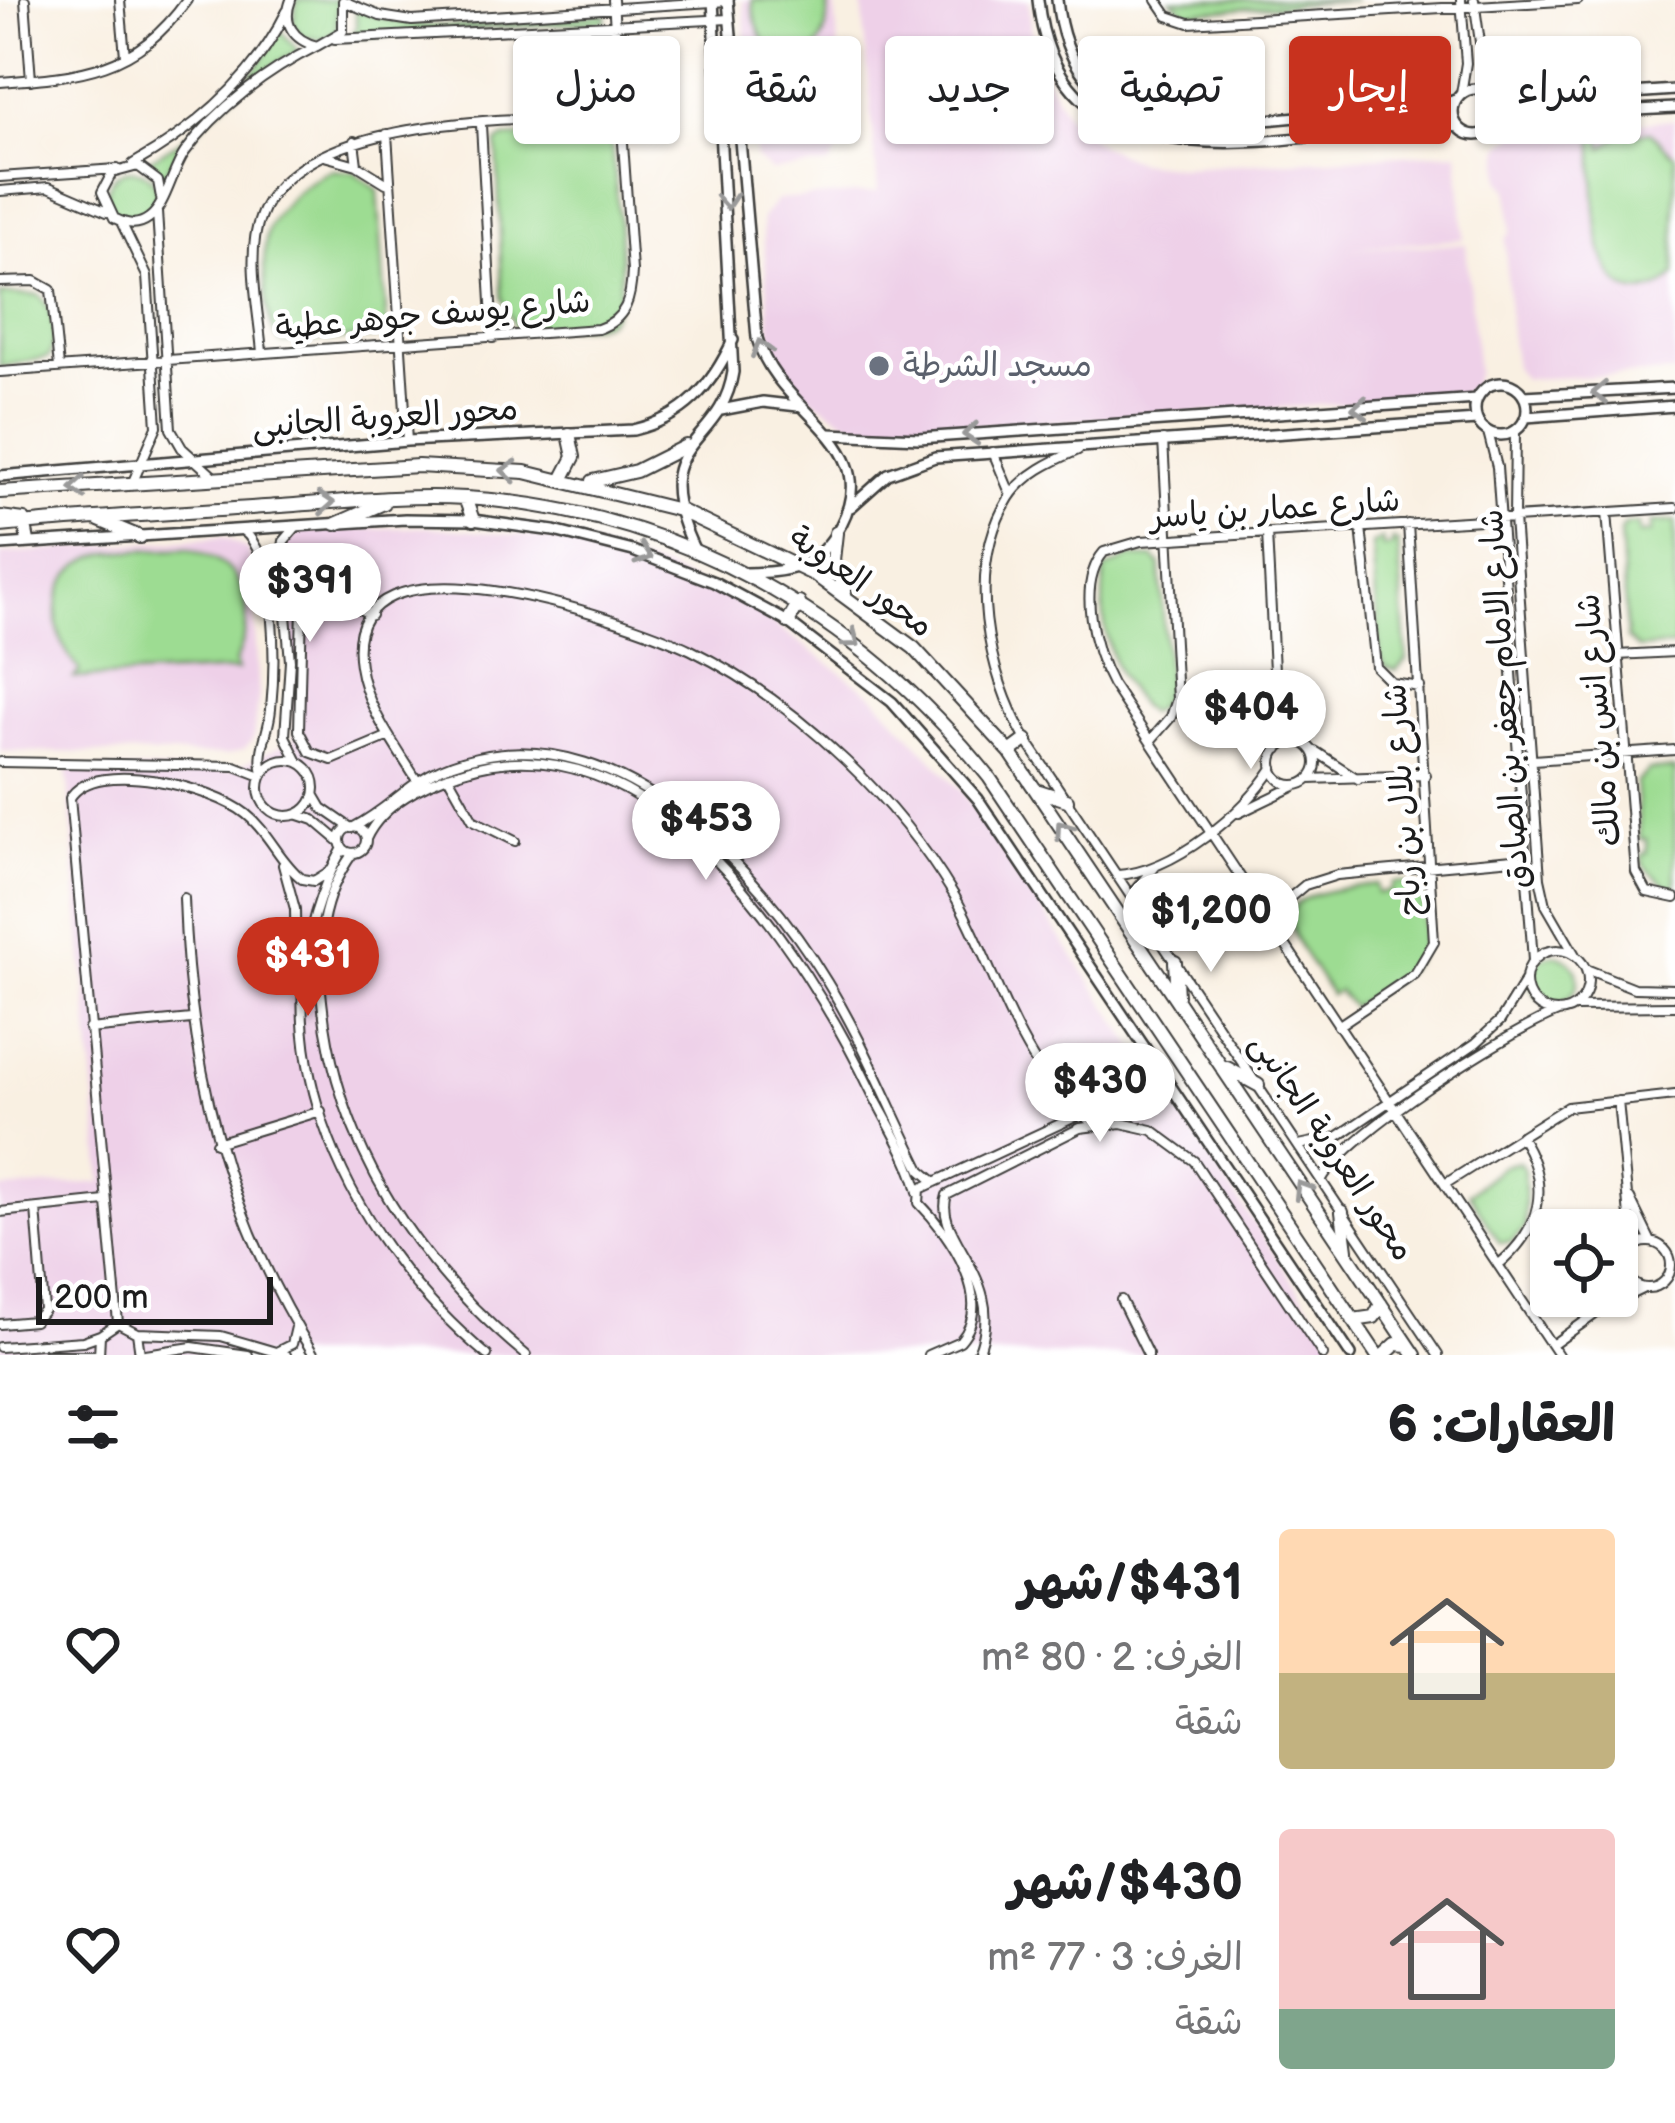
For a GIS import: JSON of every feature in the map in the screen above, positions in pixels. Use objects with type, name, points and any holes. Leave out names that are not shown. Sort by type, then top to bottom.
[{"type":"main road","points":[[562,478],[574,457],[569,434]]},
{"type":"main road","points":[[582,482],[636,471],[686,446]]},
{"type":"main road","name":"محور العروبة","points":[[0,495],[418,466],[562,478],[679,510],[802,568],[848,597],[931,664],[1010,752],[1411,1350]]},
{"type":"main road","points":[[465,498],[473,520]]},
{"type":"main road","name":"محور العروبة","points":[[0,521],[15,516],[26,523],[465,498],[565,511],[694,549],[799,603],[910,688],[989,777],[1380,1355]]},
{"type":"main road","points":[[335,524],[392,499]]},
{"type":"main road","points":[[92,518],[140,537]]},
{"type":"main road","points":[[26,523],[28,541]]},
{"type":"main road","points":[[836,533],[833,560],[848,597]]},
{"type":"main road","points":[[788,622],[799,603]]},
{"type":"main road","points":[[1010,752],[1026,740]]},
{"type":"main road","points":[[1036,790],[1067,800]]},
{"type":"main road","points":[[1175,962],[1177,997]]},
{"type":"main road","points":[[1222,1065],[1258,1085]]},
{"type":"main road","points":[[1342,1212],[1348,1258]]},
{"type":"main road","points":[[1353,1320],[1374,1317],[1382,1304]]},
{"type":"main road","points":[[1380,1355],[1396,1344],[1411,1350]]},
{"type":"street","points":[[25,0],[31,80]]},
{"type":"street","points":[[120,0],[125,57]]},
{"type":"street","points":[[0,82],[90,75],[161,30],[187,0]]},
{"type":"street","points":[[0,177],[130,165],[185,130],[248,74],[291,0]]},
{"type":"street","points":[[335,39],[346,21],[343,0],[412,21],[728,1],[757,338],[768,370],[849,460],[851,507]]},
{"type":"street","points":[[1038,0],[1053,61],[1078,94]]},
{"type":"street","points":[[1057,0],[1078,66]]},
{"type":"street","points":[[1156,0],[1168,16],[1189,22],[1367,5],[1578,0]]},
{"type":"street","points":[[694,549],[679,510],[678,476],[686,446],[730,391],[733,340],[714,1]]},
{"type":"street","points":[[1474,3],[1480,36]]},
{"type":"street","points":[[1458,127],[1466,63],[1462,4]]},
{"type":"street","name":"شارع يوسف جوهر عطية","points":[[614,5],[616,36]]},
{"type":"street","points":[[287,11],[294,35],[317,46]]},
{"type":"street","points":[[217,479],[173,436],[157,211],[185,152],[219,116],[276,68],[335,39],[729,19]]},
{"type":"street","points":[[1265,120],[1459,97],[1475,88]]},
{"type":"street","points":[[1641,92],[1675,90]]},
{"type":"street","points":[[1641,110],[1675,108]]},
{"type":"street","points":[[262,353],[255,245],[260,216],[275,191],[353,141],[513,122]]},
{"type":"street","points":[[1265,138],[1429,122],[1475,135]]},
{"type":"street","points":[[481,125],[493,338]]},
{"type":"street","points":[[387,134],[407,441]]},
{"type":"street","points":[[353,141],[357,165]]},
{"type":"street","name":"شارع يوسف جوهر عطية","points":[[0,372],[598,329],[625,311],[632,271],[622,144]]},
{"type":"street","points":[[324,156],[357,165],[387,184]]},
{"type":"street","points":[[130,165],[153,175],[161,198]]},
{"type":"street","points":[[108,212],[102,192],[118,169]]},
{"type":"street","points":[[0,191],[49,188],[108,212],[121,222],[145,267],[156,434],[132,485]]},
{"type":"street","points":[[121,222],[140,223],[157,211]]},
{"type":"street","points":[[0,282],[35,281],[51,290],[59,367]]},
{"type":"street","name":"محور العروبة الجانبى","points":[[0,476],[407,441],[633,430],[664,420],[710,382],[733,340]]},
{"type":"street","points":[[830,434],[919,438],[1477,399],[1498,382],[1514,386],[1524,396],[1526,417],[1515,431],[1488,432],[1478,420],[1477,399]]},
{"type":"street","points":[[1524,396],[1675,388]]},
{"type":"street","points":[[717,411],[764,402],[798,406]]},
{"type":"street","points":[[1526,417],[1675,406]]},
{"type":"street","points":[[746,573],[802,568],[823,553],[851,507],[903,466],[1090,444],[1478,420]]},
{"type":"street","points":[[1179,421],[1180,439]]},
{"type":"street","points":[[1150,741],[1171,717],[1177,699],[1162,422]]},
{"type":"street","name":"شارع الامام جعفر بن الصادق","points":[[1515,431],[1514,518],[1542,893],[1575,956]]},
{"type":"street","name":"شارع الامام جعفر بن الصادق","points":[[1488,432],[1497,467],[1533,962]]},
{"type":"street","points":[[992,452],[1011,495],[1049,462],[1090,444]]},
{"type":"street","name":"محور العروبة الجانبى","points":[[1011,495],[990,544],[987,592],[995,672],[1026,740],[1438,1355]]},
{"type":"street","name":"شارع عمار بن ياسر","points":[[1558,1355],[1105,670],[1091,577],[1104,552],[1168,538],[1675,508]]},
{"type":"street","name":"شارع انس بن مالك","points":[[1607,512],[1636,872],[1647,892],[1675,898]]},
{"type":"street","points":[[0,545],[473,520],[554,530],[633,551],[714,582],[788,622],[892,702],[979,799],[1351,1355]]},
{"type":"street","name":"شارع بلال بن رباح","points":[[1338,1026],[1428,960],[1435,941],[1408,524]]},
{"type":"street","points":[[296,526],[284,541],[281,558],[290,661],[285,740],[314,778],[314,795],[322,808],[366,839]]},
{"type":"street","points":[[1361,527],[1376,667],[1392,683],[1420,687]]},
{"type":"street","points":[[241,530],[261,553],[269,606],[272,705],[260,752],[264,805],[283,817],[298,814],[314,820],[353,853]]},
{"type":"street","points":[[1232,814],[1273,768],[1278,749],[1279,695],[1267,533]]},
{"type":"street","points":[[416,779],[389,736],[360,665],[361,635],[371,615],[390,597],[413,589],[526,596],[660,636],[760,691],[835,751],[909,830],[953,895],[1035,1056],[1096,1124]]},
{"type":"street","points":[[371,615],[320,598],[302,606],[299,731],[310,752],[332,760],[389,736]]},
{"type":"street","points":[[1617,655],[1675,652]]},
{"type":"street","points":[[1279,695],[1316,764],[1309,779]]},
{"type":"street","points":[[1278,749],[1293,741],[1307,746],[1359,780]]},
{"type":"street","points":[[1533,760],[1675,750]]},
{"type":"street","points":[[298,991],[313,910],[352,828],[416,779],[525,752],[584,762],[660,803],[777,912],[826,981],[919,1166],[935,1182]]},
{"type":"street","points":[[0,762],[235,766],[262,775]]},
{"type":"street","points":[[262,775],[275,762],[298,762]]},
{"type":"street","points":[[459,767],[392,808],[353,853],[334,885],[322,922],[323,1013],[349,1120],[386,1198],[446,1281],[526,1355]]},
{"type":"street","points":[[1273,768],[1281,781],[1296,785]]},
{"type":"street","points":[[1118,875],[1157,864],[1232,814],[1309,779],[1426,775]]},
{"type":"street","points":[[448,776],[472,820],[515,841]]},
{"type":"street","points":[[118,1323],[68,811],[78,786],[98,779],[160,782],[206,792],[250,817],[302,878],[314,880],[330,872]]},
{"type":"street","points":[[298,814],[314,795]]},
{"type":"street","points":[[278,852],[293,897],[304,1049],[321,1111],[350,1182],[363,1210],[428,1298],[487,1355]]},
{"type":"street","points":[[1268,916],[1315,881],[1524,858]]},
{"type":"street","points":[[1131,895],[1157,864]]},
{"type":"street","points":[[728,866],[811,975],[918,1192],[919,1203],[936,1220],[970,1285],[976,1307],[965,1335],[928,1355]]},
{"type":"street","points":[[184,898],[191,1019],[216,1143],[253,1246],[314,1355]]},
{"type":"street","points":[[1299,1145],[1328,1142],[1489,1033],[1533,962],[1548,951],[1575,956],[1586,969],[1634,988],[1675,989]]},
{"type":"street","points":[[1574,1006],[1586,990],[1586,969]]},
{"type":"street","points":[[1526,980],[1535,1003],[1558,1012]]},
{"type":"street","points":[[1322,1180],[1344,1150],[1520,1029],[1574,1006],[1675,1006]]},
{"type":"street","points":[[300,1016],[310,1023],[323,1013]]},
{"type":"street","points":[[89,1029],[191,1019]]},
{"type":"street","points":[[304,1049],[312,1040],[328,1042]]},
{"type":"street","points":[[1445,1184],[1568,1107],[1675,1096]]},
{"type":"street","points":[[1618,1100],[1630,1209]]},
{"type":"street","points":[[216,1143],[321,1111]]},
{"type":"street","points":[[918,1192],[1084,1112]]},
{"type":"street","points":[[977,1355],[986,1326],[986,1301],[944,1214],[947,1195],[1096,1124],[1142,1126],[1187,1153],[1323,1355]]},
{"type":"street","points":[[1498,1265],[1523,1243],[1536,1220],[1535,1164],[1520,1136]]},
{"type":"street","points":[[350,1182],[364,1184],[372,1173]]},
{"type":"street","points":[[363,1210],[371,1197],[386,1198]]},
{"type":"street","points":[[1629,1198],[1652,1242],[1671,1253],[1671,1269],[1654,1287]]},
{"type":"street","points":[[0,1212],[105,1202]]},
{"type":"street","points":[[0,1324],[34,1322],[44,1310],[36,1208]]},
{"type":"street","points":[[1638,1246],[1652,1242]]},
{"type":"street","points":[[1638,1285],[1643,1288]]},
{"type":"street","points":[[1638,1290],[1675,1285]]},
{"type":"street","points":[[1121,1300],[1148,1355]]},
{"type":"street","points":[[1552,1345],[1590,1317]]},
{"type":"street","points":[[118,1323],[137,1333],[221,1336],[281,1353],[292,1343],[296,1326]]},
{"type":"street","points":[[0,1347],[79,1342],[118,1323]]},
{"type":"street","points":[[137,1333],[139,1355],[206,1347],[248,1355]]},
{"type":"street","points":[[46,1355],[98,1355],[100,1335]]},
{"type":"shaded area","points":[[743,0],[835,0],[837,36],[746,36]]},
{"type":"shaded area","points":[[862,0],[1029,0],[1032,36],[885,36],[885,144],[1054,144],[1054,92],[1078,126],[1078,144],[1099,144],[1139,162],[1181,167],[1458,152],[1464,239],[1343,249],[1466,244],[1477,372],[1472,386],[1458,396],[886,431],[850,423],[809,397],[785,371],[771,338],[762,218],[777,200],[878,192]]},
{"type":"shaded area","points":[[1675,120],[1675,373],[1524,379],[1515,367],[1510,333],[1505,239],[1511,232],[1509,189],[1501,181],[1501,147],[1641,144],[1641,122]]},
{"type":"shaded area","points":[[755,144],[843,144],[829,165],[771,171],[756,159]]},
{"type":"shaded area","points":[[430,527],[578,541],[673,572],[756,611],[874,696],[961,790],[1343,1355],[0,1355],[0,1189],[102,1182],[67,769],[229,771],[295,739],[285,544],[303,530]]},
{"type":"shaded area","points":[[224,537],[248,550],[251,566],[259,694],[253,739],[244,750],[227,755],[0,751],[0,554]]},
{"type":"green space","points":[[297,0],[337,0],[337,30],[324,40],[303,37],[293,24]]},
{"type":"green space","points":[[752,0],[828,0],[822,36],[763,36]]},
{"type":"green space","points":[[1171,0],[1355,0],[1187,13]]},
{"type":"green space","points":[[356,7],[382,18],[444,26],[606,14],[606,21],[349,38],[356,27]]},
{"type":"green space","points":[[280,30],[299,51],[223,105],[255,69]]},
{"type":"green space","points":[[220,108],[184,146],[161,182],[145,162]]},
{"type":"green space","points":[[1650,132],[1675,156],[1675,274],[1657,288],[1640,292],[1619,284],[1602,248],[1593,144],[1603,148],[1641,144],[1641,133]]},
{"type":"green space","points":[[513,137],[513,144],[610,144],[621,265],[615,308],[608,320],[564,328],[516,329],[502,298],[497,143]]},
{"type":"green space","points":[[132,170],[149,178],[157,195],[149,212],[132,220],[115,212],[107,195],[115,178]]},
{"type":"green space","points":[[332,170],[354,172],[378,190],[387,328],[379,337],[282,343],[271,324],[265,289],[269,227],[296,193]]},
{"type":"green space","points":[[0,294],[39,295],[44,301],[53,324],[49,357],[0,367]]},
{"type":"green space","points":[[1675,521],[1675,646],[1638,649],[1627,639],[1620,532],[1625,525],[1638,524],[1639,534],[1651,533],[1651,523]]},
{"type":"green space","points":[[1382,539],[1383,547],[1392,546],[1392,539],[1398,543],[1407,660],[1396,671],[1385,667],[1380,655],[1372,544]]},
{"type":"green space","points":[[187,548],[223,565],[242,591],[246,624],[235,663],[238,670],[74,678],[80,670],[58,626],[59,594],[66,580],[102,555]]},
{"type":"green space","points":[[1131,557],[1154,558],[1160,565],[1168,694],[1163,705],[1148,713],[1115,665],[1105,628],[1105,570]]},
{"type":"green space","points":[[1675,769],[1675,889],[1670,889],[1643,865],[1646,839],[1640,839],[1636,783],[1649,770]]},
{"type":"green space","points":[[1392,883],[1422,890],[1420,951],[1404,973],[1352,1007],[1338,991],[1331,995],[1299,945],[1291,914],[1298,903],[1314,895],[1376,884],[1377,893],[1391,891]]},
{"type":"green space","points":[[1554,955],[1571,962],[1578,979],[1571,996],[1554,1003],[1537,996],[1530,979],[1537,962]]},
{"type":"green space","points":[[1519,1162],[1524,1170],[1525,1228],[1511,1242],[1499,1243],[1469,1193],[1503,1166]]},
{"type":"place","name":"مسجد الشرطة","points":[[879,366]]}]
